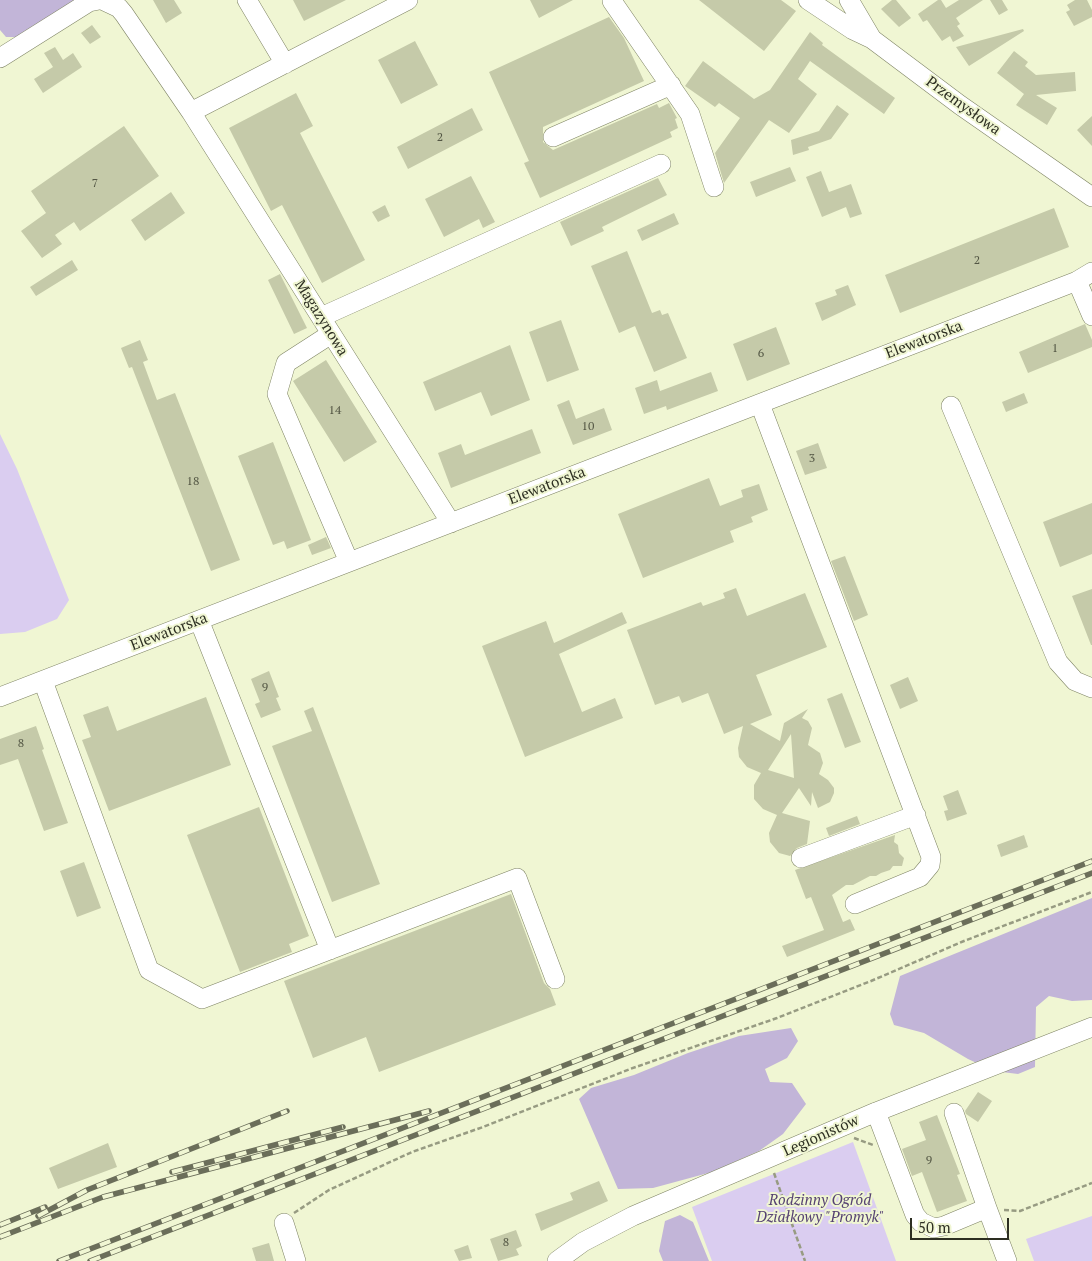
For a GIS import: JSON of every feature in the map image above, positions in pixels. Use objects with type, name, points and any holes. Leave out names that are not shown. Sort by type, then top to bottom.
[{"type":"street","name":"Magazynowa","points":[[0,58],[89,2],[100,0],[119,8],[191,112],[451,523]]},
{"type":"street","points":[[247,0],[285,64]]},
{"type":"street","points":[[191,112],[408,0]]},
{"type":"street","points":[[612,0],[690,114],[714,187]]},
{"type":"street","points":[[812,3],[831,6],[838,0]]},
{"type":"street","name":"Przemysłowa","points":[[849,0],[872,39],[960,105],[1092,196]]},
{"type":"street","points":[[812,3],[853,30],[872,39]]},
{"type":"street","points":[[553,137],[671,86]]},
{"type":"street","points":[[321,317],[660,164]]},
{"type":"street","points":[[1085,276],[1092,316]]},
{"type":"street","name":"Elewatorska","points":[[0,698],[1085,276]]},
{"type":"street","points":[[331,334],[286,363],[277,394],[349,562]]},
{"type":"street","points":[[760,404],[931,857],[930,865],[920,877],[855,904]]},
{"type":"street","points":[[952,406],[1058,662],[1075,681],[1092,688]]},
{"type":"street","points":[[199,620],[330,950]]},
{"type":"street","points":[[42,681],[149,970],[202,999],[517,878],[555,979]]},
{"type":"street","points":[[802,858],[916,816]]},
{"type":"street","name":"Legionistów","points":[[563,1259],[583,1242],[633,1216],[770,1159],[876,1112],[1092,1027]]},
{"type":"street","points":[[876,1112],[915,1215],[921,1222],[934,1228],[944,1226],[987,1208]]},
{"type":"street","points":[[954,1113],[1007,1261]]},
{"type":"street","points":[[284,1223],[296,1261]]},
{"type":"path","points":[[284,1223],[298,1208],[329,1190],[412,1152],[483,1127],[630,1069],[777,1018],[871,981],[964,941],[1092,892]]},
{"type":"path","points":[[770,1159],[805,1261]]},
{"type":"path","points":[[987,1208],[1020,1211],[1092,1183]]},
{"type":"green space","points":[[0,434],[17,469],[69,600],[57,619],[25,632],[0,634]]},
{"type":"green space","name":"Rodzinny Ogród Działkowy \"Promyk\"","points":[[853,1142],[896,1261],[712,1261],[692,1207]]},
{"type":"green space","points":[[1092,1216],[1092,1261],[1034,1261],[1026,1239]]},
{"type":"shaded area","points":[[0,0],[80,0],[17,37],[6,37],[0,30]]},
{"type":"shaded area","points":[[1092,898],[1092,1000],[1072,1001],[1049,996],[1036,1007],[1035,1067],[1018,1074],[994,1071],[968,1059],[924,1033],[894,1025],[890,1014],[900,976]]},
{"type":"shaded area","points":[[791,1028],[798,1041],[787,1058],[765,1069],[770,1082],[792,1083],[806,1104],[783,1134],[759,1151],[712,1172],[653,1188],[618,1189],[579,1099],[591,1088],[634,1075],[688,1053],[739,1036]]},
{"type":"shaded area","points":[[680,1215],[693,1222],[709,1261],[663,1261],[659,1251],[665,1221]]},
{"type":"building","points":[[153,0],[174,0],[182,13],[166,23]]},
{"type":"building","points":[[293,0],[346,0],[304,21]]},
{"type":"building","points":[[530,0],[573,0],[539,18]]},
{"type":"building","points":[[699,0],[781,0],[796,11],[764,51]]},
{"type":"building","points":[[892,0],[896,0],[911,18],[899,27],[881,9]]},
{"type":"building","points":[[938,0],[941,0],[946,8],[959,0],[983,0],[956,18],[960,24],[957,26],[964,36],[953,42],[950,36],[942,41],[927,20],[923,22],[918,14]]},
{"type":"building","points":[[990,0],[1002,0],[1008,10],[999,15]]},
{"type":"building","points":[[1075,0],[1087,0],[1092,10],[1092,17],[1074,26],[1066,12],[1070,10],[1067,5]]},
{"type":"building","points":[[609,17],[624,38],[644,81],[543,127],[543,142],[553,150],[657,104],[659,108],[669,103],[677,118],[675,119],[678,128],[670,132],[672,137],[540,198],[524,163],[529,161],[489,72]]},
{"type":"building","points":[[92,25],[101,37],[90,44],[81,33]]},
{"type":"building","points":[[1023,29],[1024,31],[969,66],[956,47]]},
{"type":"building","points":[[810,32],[823,43],[822,45],[895,98],[884,114],[810,61],[798,79],[817,94],[789,133],[769,120],[724,183],[715,153],[740,118],[719,103],[715,107],[685,86],[703,61],[754,99],[770,90]]},
{"type":"building","points":[[415,41],[438,85],[401,104],[378,60]]},
{"type":"building","points":[[55,47],[63,60],[73,53],[82,67],[43,93],[34,79],[53,67],[44,53]]},
{"type":"building","points":[[1014,51],[1028,62],[1025,66],[1036,75],[1075,72],[1076,91],[1036,95],[1057,108],[1047,125],[1016,105],[1024,94],[997,73]]},
{"type":"building","points":[[296,93],[313,126],[300,133],[365,260],[322,283],[282,205],[271,211],[229,128]]},
{"type":"building","points":[[837,105],[849,114],[831,139],[808,147],[809,150],[793,155],[791,140],[819,131]]},
{"type":"building","points":[[472,108],[483,130],[408,169],[397,147]]},
{"type":"building","points":[[1092,116],[1092,146],[1077,130]]},
{"type":"building","points":[[124,126],[159,176],[80,231],[74,222],[55,235],[62,244],[42,258],[21,231],[46,213],[31,191]]},
{"type":"building","points":[[790,167],[796,181],[756,197],[750,182]]},
{"type":"building","points":[[821,171],[829,192],[851,184],[862,214],[850,218],[846,207],[822,217],[806,177]]},
{"type":"building","points":[[471,176],[495,222],[483,228],[479,219],[444,237],[425,199]]},
{"type":"building","points":[[658,178],[667,195],[602,227],[604,231],[571,246],[560,222]]},
{"type":"building","points":[[171,192],[185,213],[145,241],[131,220]]},
{"type":"building","points":[[385,205],[390,216],[378,222],[372,212]]},
{"type":"building","points":[[1054,208],[1069,247],[900,313],[885,275]]},
{"type":"building","points":[[674,213],[679,224],[642,241],[637,230]]},
{"type":"building","points":[[627,251],[652,313],[660,310],[662,315],[668,313],[687,358],[654,372],[635,326],[619,333],[591,266]]},
{"type":"building","points":[[72,260],[78,270],[36,296],[30,287]]},
{"type":"building","points":[[280,274],[307,328],[294,334],[268,280]]},
{"type":"building","points":[[848,285],[856,305],[822,321],[815,303],[837,295],[835,290]]},
{"type":"building","points":[[561,320],[579,370],[547,382],[529,332]]},
{"type":"building","points":[[1085,324],[1092,340],[1092,347],[1028,373],[1019,352]]},
{"type":"building","points":[[776,327],[790,364],[747,381],[733,344]]},
{"type":"building","points":[[140,340],[148,360],[143,362],[157,400],[175,393],[240,560],[211,571],[132,367],[129,368],[121,348]]},
{"type":"building","points":[[510,345],[530,400],[491,416],[481,392],[435,411],[423,382]]},
{"type":"building","points":[[326,360],[377,442],[344,462],[293,381]]},
{"type":"building","points":[[711,372],[718,391],[667,410],[666,406],[644,414],[635,388],[657,380],[660,391]]},
{"type":"building","points":[[1024,393],[1028,403],[1006,412],[1002,402]]},
{"type":"building","points":[[569,400],[576,419],[604,408],[612,430],[573,445],[557,405]]},
{"type":"building","points":[[532,429],[541,453],[451,488],[438,453],[461,444],[465,455]]},
{"type":"building","points":[[273,442],[311,540],[287,549],[284,541],[273,545],[238,456]]},
{"type":"building","points":[[818,443],[827,468],[805,475],[796,451]]},
{"type":"building","points":[[709,478],[720,506],[743,497],[741,490],[759,484],[768,510],[751,517],[753,522],[730,531],[734,542],[643,578],[618,514]]},
{"type":"building","points":[[1092,503],[1092,554],[1060,567],[1043,522]]},
{"type":"building","points":[[326,537],[331,548],[312,555],[308,545]]},
{"type":"building","points":[[845,556],[868,615],[854,621],[831,561]]},
{"type":"building","points":[[736,588],[747,616],[805,593],[827,647],[756,675],[772,715],[750,724],[780,741],[784,723],[808,709],[802,718],[808,721],[812,728],[808,745],[820,753],[823,763],[819,774],[828,780],[834,788],[830,802],[818,808],[812,792],[811,806],[799,788],[782,813],[810,821],[807,844],[797,848],[790,856],[779,853],[770,842],[769,833],[777,815],[763,809],[754,799],[754,785],[761,773],[747,767],[739,757],[738,748],[743,726],[724,734],[708,693],[682,703],[679,696],[655,705],[627,630],[701,602],[703,606],[725,598],[723,593]],"holes":[[[791,734],[794,778],[768,770]]]},
{"type":"building","points":[[1092,589],[1092,645],[1091,645],[1072,596]]},
{"type":"building","points":[[622,612],[627,623],[559,654],[582,712],[615,698],[623,718],[525,757],[482,646],[546,621],[554,643]]},
{"type":"building","points":[[269,671],[279,697],[276,698],[281,710],[261,718],[255,704],[260,702],[251,679]]},
{"type":"building","points":[[908,677],[918,701],[900,709],[890,685]]},
{"type":"building","points":[[842,693],[861,742],[845,748],[827,699]]},
{"type":"building","points":[[206,697],[231,765],[109,811],[82,740],[91,737],[83,715],[108,706],[117,731]]},
{"type":"building","points":[[313,707],[380,884],[332,902],[272,746],[312,731],[304,711]]},
{"type":"building","points":[[36,726],[44,749],[42,750],[68,823],[44,831],[18,759],[0,765],[0,739]]},
{"type":"building","points":[[958,790],[967,814],[947,821],[944,811],[948,810],[943,796]]},
{"type":"building","points":[[259,807],[309,936],[289,944],[292,952],[240,972],[187,835]]},
{"type":"building","points":[[857,816],[860,824],[829,836],[826,828]]},
{"type":"building","points":[[895,835],[894,842],[898,845],[899,853],[904,858],[902,866],[893,866],[890,870],[876,876],[870,876],[853,885],[846,885],[832,895],[843,922],[850,919],[855,930],[787,957],[782,946],[824,930],[811,897],[806,899],[795,870]]},
{"type":"building","points":[[1024,835],[1028,847],[1001,857],[997,845]]},
{"type":"building","points":[[84,862],[101,908],[77,917],[60,871]]},
{"type":"building","points":[[511,894],[544,983],[550,989],[556,1005],[379,1072],[366,1037],[313,1058],[284,981]]},
{"type":"building","points":[[978,1092],[992,1101],[978,1122],[966,1114],[965,1111]]},
{"type":"building","points":[[937,1115],[960,1174],[957,1175],[967,1201],[937,1212],[922,1172],[912,1176],[902,1149],[926,1140],[919,1122]]},
{"type":"building","points":[[108,1143],[117,1167],[58,1189],[49,1168]]},
{"type":"building","points":[[599,1181],[608,1201],[541,1231],[535,1214],[573,1200],[570,1193]]},
{"type":"building","points":[[516,1230],[522,1246],[516,1249],[519,1255],[498,1261],[490,1239]]},
{"type":"building","points":[[269,1243],[274,1261],[256,1261],[252,1248]]},
{"type":"building","points":[[468,1245],[472,1258],[459,1261],[454,1250]]},
{"type":"railway","points":[[59,1261],[1092,861]]},
{"type":"railway","points":[[90,1261],[1092,873]]},
{"type":"railway","points":[[38,1216],[87,1190],[287,1111]]},
{"type":"railway","points":[[0,1237],[103,1197],[429,1111]]},
{"type":"railway","points":[[172,1172],[343,1127]]},
{"type":"railway","points":[[0,1225],[45,1207]]}]
